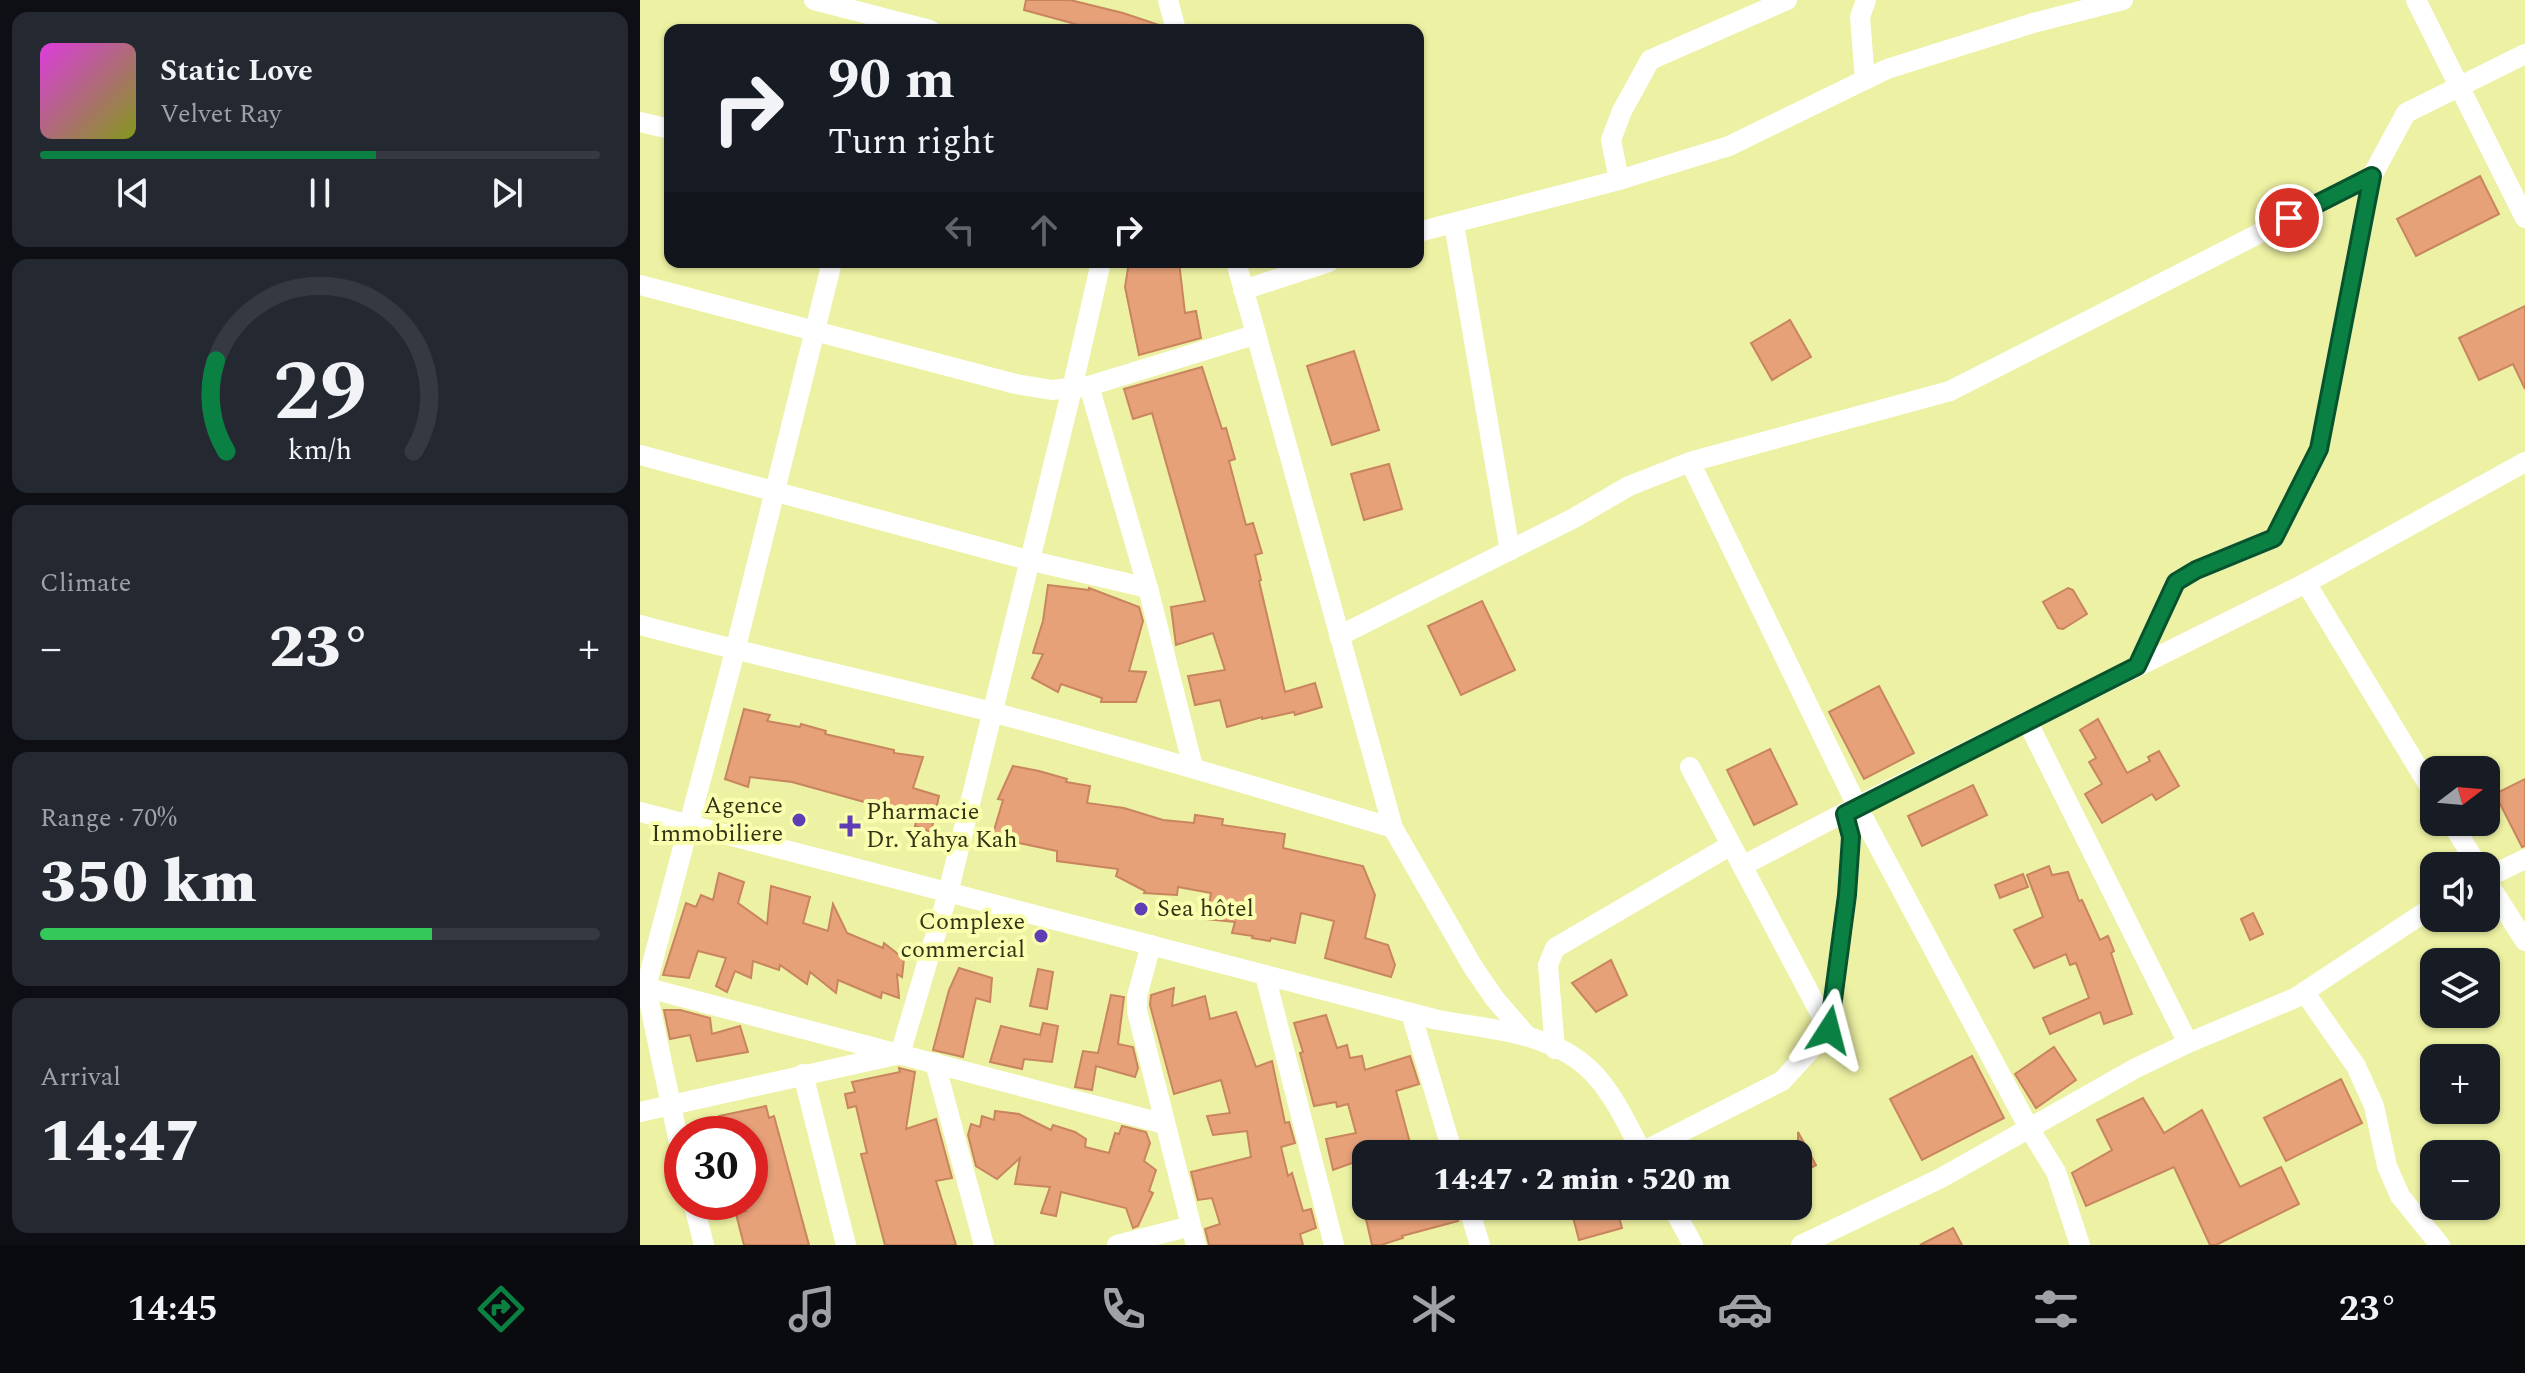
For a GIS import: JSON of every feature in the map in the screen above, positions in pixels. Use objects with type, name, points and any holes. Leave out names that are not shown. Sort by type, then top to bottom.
[{"type":"street","points":[[814,0],[895,16],[915,24]]},
{"type":"street","points":[[1168,0],[1174,24]]},
{"type":"street","points":[[1619,180],[1611,140],[1650,60],[1787,0]]},
{"type":"street","points":[[1865,80],[1860,17],[1866,0]]},
{"type":"street","points":[[1424,231],[1619,180],[1729,146],[1887,69],[2033,23],[2123,0]]},
{"type":"street","points":[[2416,0],[2525,218]]},
{"type":"street","points":[[2137,666],[2176,582],[2196,570],[2274,538],[2319,449],[2372,176],[2406,113],[2525,54]]},
{"type":"street","points":[[640,122],[664,128]]},
{"type":"street","points":[[1339,636],[1574,518],[1629,486],[1690,462],[1950,391],[2372,176]]},
{"type":"street","points":[[1454,224],[1510,551]]},
{"type":"street","points":[[672,1116],[643,986],[735,651],[830,268]]},
{"type":"street","points":[[900,1054],[948,893],[1028,560],[1081,387],[1100,268]]},
{"type":"street","points":[[1238,268],[1393,828],[1473,967],[1527,1036]]},
{"type":"street","points":[[1243,290],[1311,268]]},
{"type":"street","points":[[640,285],[1031,388],[1081,387],[1254,335]]},
{"type":"street","points":[[1081,387],[1148,588],[1193,767]]},
{"type":"street","points":[[640,455],[1028,560],[1148,588]]},
{"type":"street","points":[[1690,462],[1851,810],[2056,1172],[2080,1245]]},
{"type":"street","points":[[1742,866],[2306,583],[2525,462]]},
{"type":"street","points":[[2306,583],[2420,771]]},
{"type":"street","points":[[640,625],[1193,767],[1393,828]]},
{"type":"street","points":[[2027,721],[2188,1043]]},
{"type":"street","points":[[1690,767],[1829,1030]]},
{"type":"street","points":[[1668,1140],[1782,1081],[1829,1030],[1847,895],[1851,810]]},
{"type":"street","points":[[640,812],[1411,1013],[1527,1036],[1590,1070],[1636,1140]]},
{"type":"street","points":[[1555,1049],[1548,965],[1555,948],[1731,845]]},
{"type":"street","points":[[2500,872],[2525,859]]},
{"type":"street","points":[[2500,901],[2525,941]]},
{"type":"street","points":[[1801,1245],[1941,1178],[2136,1068],[2305,993],[2420,914]]},
{"type":"street","points":[[1117,1245],[1194,1235],[1137,1011],[1137,996],[1151,945]]},
{"type":"street","points":[[1265,975],[1334,1245]]},
{"type":"street","points":[[643,986],[1165,1124]]},
{"type":"street","points":[[2305,993],[2356,1066],[2374,1106],[2387,1166],[2396,1187],[2440,1245]]},
{"type":"street","points":[[1411,1013],[1449,1140]]},
{"type":"street","points":[[640,1112],[900,1054]]},
{"type":"street","points":[[935,1063],[984,1245]]},
{"type":"street","points":[[803,1074],[846,1245]]},
{"type":"street","points":[[698,1220],[704,1245]]},
{"type":"street","points":[[1472,1220],[1480,1245]]},
{"type":"street","points":[[1680,1220],[1693,1245]]},
{"type":"building","points":[[1026,0],[1070,0],[1156,24],[1075,24],[1024,10]]},
{"type":"building","points":[[2480,176],[2499,214],[2416,256],[2397,219]]},
{"type":"building","points":[[1128,268],[1180,268],[1185,313],[1196,311],[1201,338],[1139,355],[1125,287]]},
{"type":"building","points":[[2525,306],[2525,389],[2513,364],[2479,380],[2459,338]]},
{"type":"building","points":[[1790,320],[1811,357],[1772,380],[1751,343]]},
{"type":"building","points":[[1354,351],[1379,430],[1332,445],[1307,366]]},
{"type":"building","points":[[1202,367],[1235,459],[1229,461],[1246,525],[1253,523],[1262,553],[1255,555],[1259,581],[1285,692],[1315,683],[1322,707],[1295,715],[1294,712],[1262,717],[1227,727],[1220,700],[1195,705],[1188,676],[1225,670],[1213,633],[1176,645],[1171,607],[1205,601],[1152,413],[1133,419],[1124,389]]},
{"type":"building","points":[[1389,464],[1402,509],[1364,520],[1351,474]]},
{"type":"building","points":[[1048,585],[1089,588],[1139,607],[1143,621],[1129,671],[1146,672],[1136,702],[1101,702],[1102,698],[1061,684],[1058,692],[1032,678],[1043,654],[1033,653],[1043,621]]},
{"type":"building","points":[[2068,588],[2073,590],[2087,614],[2063,629],[2058,628],[2043,602]]},
{"type":"building","points":[[1482,601],[1515,670],[1461,695],[1428,626]]},
{"type":"building","points":[[1879,686],[1914,753],[1864,779],[1829,712]]},
{"type":"building","points":[[744,709],[770,715],[767,721],[800,727],[801,724],[826,731],[825,734],[894,750],[894,753],[923,757],[913,788],[939,796],[931,832],[915,826],[917,817],[885,812],[886,808],[792,782],[750,777],[748,787],[725,779]]},
{"type":"building","points":[[2098,719],[2127,773],[2150,761],[2148,757],[2159,751],[2179,786],[2156,800],[2152,794],[2102,823],[2085,794],[2102,784],[2089,762],[2096,758],[2080,730]]},
{"type":"building","points":[[1770,749],[1797,804],[1754,825],[1727,770]]},
{"type":"building","points":[[1013,766],[1090,786],[1087,803],[1124,808],[1163,820],[1194,823],[1195,815],[1223,819],[1222,825],[1285,834],[1283,848],[1363,866],[1375,895],[1365,938],[1388,945],[1395,965],[1391,977],[1325,958],[1334,921],[1301,913],[1295,943],[1252,938],[1232,933],[1235,922],[1207,919],[1211,893],[1178,887],[1177,895],[1144,893],[1116,876],[1118,869],[1057,861],[1057,851],[1019,843],[1018,846],[992,837],[1003,800],[998,799]]},
{"type":"building","points":[[2525,779],[2525,846],[2522,847],[2500,804],[2500,792]]},
{"type":"building","points":[[1973,785],[1987,815],[1922,846],[1908,816]]},
{"type":"building","points":[[2049,866],[2052,875],[2068,872],[2100,940],[2108,936],[2132,1014],[2104,1024],[2100,1012],[2050,1034],[2043,1018],[2089,998],[2076,963],[2070,965],[2066,954],[2034,968],[2014,930],[2043,917],[2027,875]]},
{"type":"building","points":[[719,873],[744,882],[738,903],[767,924],[771,886],[810,897],[803,923],[828,931],[833,904],[847,933],[883,948],[884,943],[904,959],[902,977],[897,974],[899,998],[882,992],[881,998],[838,980],[836,993],[810,972],[807,984],[780,965],[779,970],[753,961],[751,978],[735,971],[727,992],[716,986],[726,958],[698,951],[689,978],[663,975],[686,903],[696,907],[701,895],[713,900]]},
{"type":"building","points":[[2023,874],[2028,887],[2000,898],[1995,885]]},
{"type":"building","points":[[2253,913],[2263,934],[2250,940],[2241,919]]},
{"type":"building","points":[[1611,960],[1627,995],[1596,1012],[1572,983]]},
{"type":"building","points":[[959,968],[992,978],[990,1002],[976,998],[963,1057],[933,1050],[949,990]]},
{"type":"building","points":[[1038,969],[1053,972],[1047,1009],[1030,1006]]},
{"type":"building","points":[[1174,988],[1172,1006],[1205,996],[1210,1019],[1236,1012],[1256,1067],[1272,1061],[1285,1123],[1289,1122],[1295,1143],[1281,1147],[1288,1176],[1292,1173],[1303,1211],[1311,1209],[1316,1228],[1300,1234],[1303,1245],[1209,1245],[1205,1229],[1220,1224],[1212,1198],[1198,1200],[1191,1172],[1251,1157],[1247,1131],[1213,1135],[1207,1116],[1230,1113],[1221,1080],[1174,1094],[1150,1005],[1151,995]]},
{"type":"building","points":[[1111,995],[1124,997],[1118,1044],[1133,1047],[1138,1068],[1135,1077],[1096,1066],[1092,1090],[1075,1087],[1083,1051],[1098,1053]]},
{"type":"building","points":[[664,1010],[680,1010],[710,1018],[712,1034],[740,1026],[748,1052],[697,1061],[690,1035],[670,1039]]},
{"type":"building","points":[[1326,1015],[1337,1048],[1347,1045],[1350,1058],[1362,1056],[1365,1070],[1410,1056],[1419,1084],[1396,1091],[1409,1140],[1352,1140],[1352,1163],[1333,1170],[1326,1139],[1356,1133],[1348,1104],[1337,1107],[1336,1102],[1314,1106],[1294,1023]]},
{"type":"building","points":[[1043,1023],[1058,1026],[1052,1062],[1024,1059],[1022,1069],[990,1062],[1001,1026],[1040,1035]]},
{"type":"building","points":[[2054,1047],[2076,1080],[2036,1108],[2015,1074]]},
{"type":"building","points":[[1972,1056],[2004,1118],[1922,1160],[1890,1099]]},
{"type":"building","points":[[899,1068],[915,1072],[906,1129],[936,1119],[952,1178],[936,1181],[956,1245],[885,1245],[861,1154],[867,1153],[856,1106],[848,1108],[845,1094],[855,1092],[852,1082],[900,1072]]},
{"type":"building","points":[[2341,1079],[2362,1123],[2286,1161],[2264,1118]]},
{"type":"building","points":[[2143,1098],[2164,1133],[2202,1110],[2240,1187],[2281,1167],[2299,1204],[2216,1245],[2210,1245],[2174,1167],[2086,1206],[2072,1173],[2112,1150],[2097,1120]]},
{"type":"building","points":[[766,1106],[769,1118],[774,1116],[809,1245],[744,1245],[738,1220],[768,1220],[768,1116],[719,1116]]},
{"type":"building","points":[[995,1111],[1019,1114],[1051,1130],[1053,1125],[1075,1132],[1086,1139],[1085,1147],[1109,1153],[1115,1133],[1119,1134],[1122,1126],[1146,1132],[1150,1143],[1144,1161],[1156,1170],[1149,1191],[1153,1193],[1138,1226],[1133,1228],[1126,1208],[1061,1192],[1056,1216],[1041,1213],[1050,1187],[1015,1184],[1020,1158],[997,1179],[976,1166],[968,1135],[971,1124],[980,1127],[982,1116],[994,1120]]},
{"type":"building","points":[[1366,1220],[1458,1220],[1381,1245],[1372,1245]]},
{"type":"building","points":[[1574,1220],[1620,1220],[1622,1228],[1579,1240]]},
{"type":"building","points":[[1953,1228],[1962,1245],[1920,1245]]},
{"type":"place","name":"Agence Immobiliere","points":[[799,820]]},
{"type":"place","name":"Pharmacie Dr. Yahya Kah","points":[[850,826]]},
{"type":"place","name":"Sea hôtel","points":[[1141,909]]},
{"type":"place","name":"Complexe commercial","points":[[1041,936]]},
{"type":"route","points":[[1829,1030],[1847,895],[1851,837],[1845,814],[2137,666],[2176,582],[2196,570],[2274,538],[2319,449],[2372,176],[2289,218]]}]
